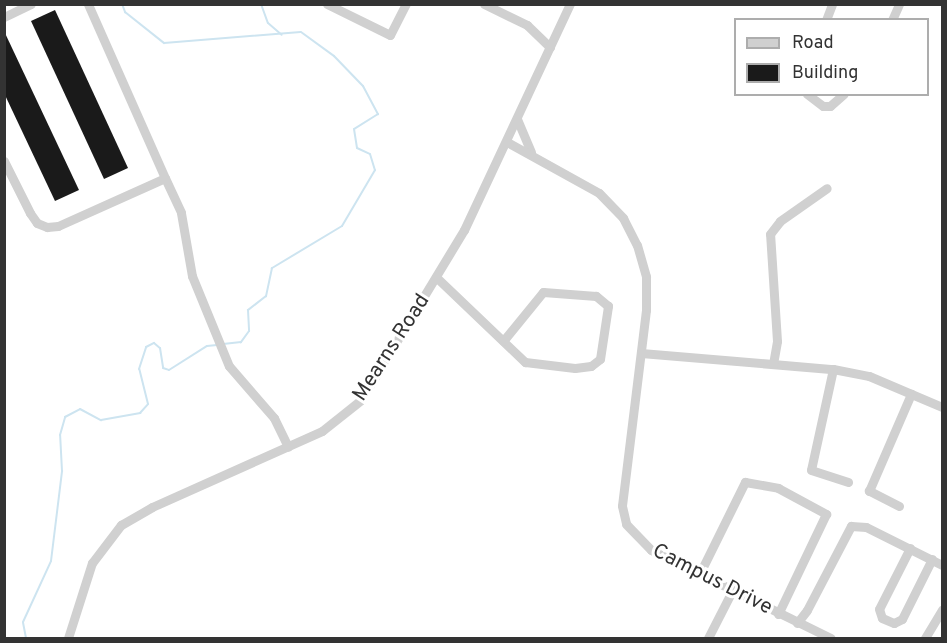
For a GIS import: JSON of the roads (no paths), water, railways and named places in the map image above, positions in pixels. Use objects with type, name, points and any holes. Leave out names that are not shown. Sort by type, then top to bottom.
[{"type":"street","points":[[4,17],[31,4]]},
{"type":"street","points":[[88,4],[181,213],[192,276],[229,366],[274,418],[288,447]]},
{"type":"street","points":[[327,4],[390,35],[406,4]]},
{"type":"street","points":[[484,4],[527,25],[550,47]]},
{"type":"street","name":"Mearns Road","points":[[68,639],[92,563],[121,525],[152,507],[288,447],[338,422],[361,400],[437,278],[507,142],[570,4]]},
{"type":"street","points":[[893,18],[899,4]]},
{"type":"street","points":[[810,96],[823,106],[830,106],[842,96]]},
{"type":"street","points":[[517,119],[521,136],[534,156]]},
{"type":"street","name":"Campus Drive","points":[[507,142],[599,193],[623,218],[637,245],[646,277],[641,353],[622,506],[626,524],[651,550],[797,623],[810,634],[831,639]]},
{"type":"street","points":[[4,161],[30,213],[37,223],[47,227],[58,226],[165,178]]},
{"type":"street","points":[[772,364],[777,341],[770,234],[780,221],[826,188]]},
{"type":"street","points":[[437,278],[503,341],[525,362],[575,368],[591,366],[600,359],[608,306],[596,296],[543,292],[503,341]]},
{"type":"street","points":[[641,353],[833,369],[869,376],[942,407]]},
{"type":"street","points":[[833,369],[811,470],[848,482]]},
{"type":"street","points":[[899,506],[869,491],[911,394]]},
{"type":"street","points":[[699,575],[745,482],[778,488],[826,514],[777,614]]},
{"type":"street","points":[[797,623],[807,610],[851,526],[859,524],[942,565]]},
{"type":"street","points":[[910,548],[879,609],[882,618],[894,623],[902,619],[932,559]]},
{"type":"street","points":[[708,639],[732,591]]},
{"type":"street","points":[[925,639],[942,610]]},
{"type":"waterway","points":[[122,4],[125,12],[164,43],[301,32],[334,56],[363,86],[378,114],[354,129],[357,148],[370,154],[375,170],[342,226],[272,268],[266,296],[248,310],[249,331],[241,342],[223,344]]},
{"type":"waterway","points":[[261,4],[268,23],[282,35]]},
{"type":"waterway","points":[[26,638],[23,622],[51,561],[62,471],[60,435],[65,417],[80,409],[101,420],[140,413],[148,404],[139,369],[146,347],[154,343],[160,348],[163,368],[169,370],[207,346],[217,345]]}]
